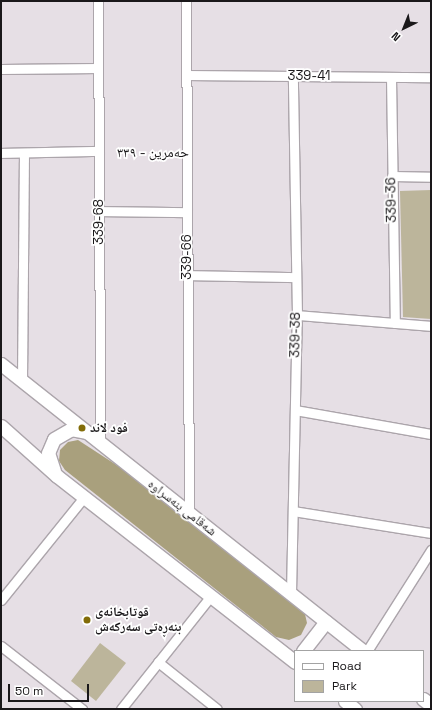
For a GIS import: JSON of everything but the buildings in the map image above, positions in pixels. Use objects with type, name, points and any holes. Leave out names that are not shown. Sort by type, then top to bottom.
[{"type":"main road","name":"شەقامی بنەسراوە","points":[[1,364],[362,650]]},
{"type":"main road","points":[[1,426],[58,477],[294,661]]},
{"type":"main road","points":[[58,477],[49,461],[52,442],[67,430],[79,430],[88,433]]},
{"type":"main road","points":[[304,650],[326,622]]},
{"type":"main road","points":[[346,702],[355,709]]},
{"type":"street","name":"339-68","points":[[98,1],[100,442]]},
{"type":"street","name":"339-66","points":[[186,1],[189,514]]},
{"type":"street","points":[[1,69],[98,68]]},
{"type":"street","name":"339-41","points":[[186,75],[431,77]]},
{"type":"street","name":"339-38","points":[[291,593],[297,315],[293,76]]},
{"type":"street","name":"339-36","points":[[390,77],[395,323]]},
{"type":"street","points":[[1,153],[99,151]]},
{"type":"street","points":[[22,381],[24,153]]},
{"type":"street","points":[[392,176],[431,177]]},
{"type":"street","points":[[99,211],[187,212]]},
{"type":"street","points":[[187,275],[296,277]]},
{"type":"street","points":[[297,315],[431,326]]},
{"type":"street","points":[[295,410],[431,434]]},
{"type":"street","points":[[1,600],[84,497]]},
{"type":"street","points":[[293,511],[431,533]]},
{"type":"street","points":[[368,650],[431,550]]},
{"type":"street","points":[[121,709],[210,596]]},
{"type":"street","points":[[1,646],[82,709]]},
{"type":"street","points":[[158,662],[217,709]]},
{"type":"green space","points":[[431,190],[431,319],[403,317],[400,191]]},
{"type":"green space","points":[[100,643],[126,663],[96,701],[71,681]]},
{"type":"shaded area","points":[[78,440],[138,479],[304,610],[307,623],[301,635],[289,640],[276,637],[65,470],[59,461],[60,450],[68,442]]},
{"type":"place","name":"فود لاند","points":[[82,428]]},
{"type":"place","name":"قوتابخانەی بنەڕەتی سەرکەش","points":[[87,620]]},
{"type":"district","name":"حەمرین - ٣٣٩","points":[[153,152]]}]
